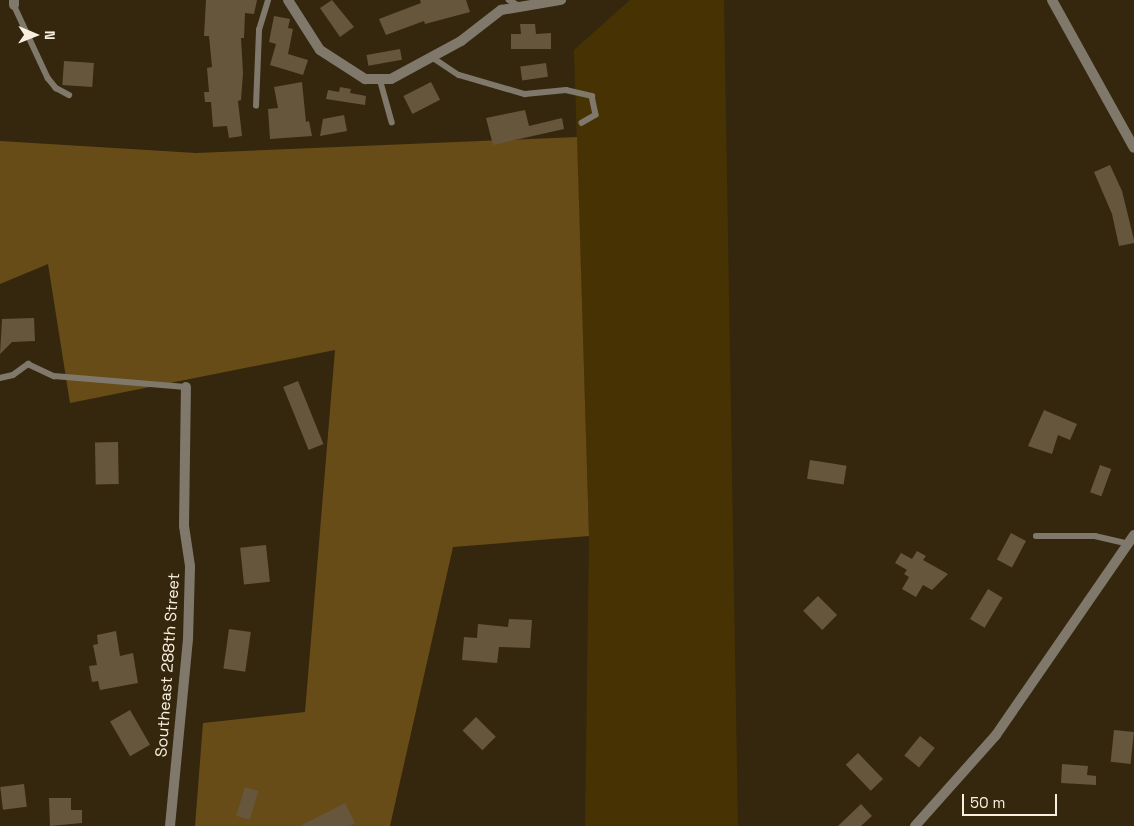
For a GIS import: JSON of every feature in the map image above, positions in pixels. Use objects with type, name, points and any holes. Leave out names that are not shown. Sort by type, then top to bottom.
[{"type":"street","points":[[288,0],[320,50],[365,79],[391,79],[461,41],[502,10],[561,0]]},
{"type":"street","points":[[1052,0],[1134,148]]},
{"type":"street","name":"Southeast 288th Street","points":[[170,826],[188,639],[190,566],[184,526],[186,387]]},
{"type":"street","points":[[915,826],[996,735],[1132,540]]},
{"type":"lane","points":[[256,106],[258,30],[268,0]]},
{"type":"lane","points":[[509,0],[522,7]]},
{"type":"lane","points":[[14,2],[48,78],[56,88],[69,95]]},
{"type":"lane","points":[[432,57],[459,75],[525,94],[566,90],[592,96],[596,115],[582,123]]},
{"type":"lane","points":[[380,79],[392,122]]},
{"type":"lane","points":[[0,378],[14,375],[28,364],[54,376],[186,387]]},
{"type":"lane","points":[[1036,536],[1095,536],[1132,540]]},
{"type":"shaded area","points":[[630,0],[724,0],[738,826],[585,826],[589,536],[574,50]]},
{"type":"shaded area","points":[[577,137],[589,536],[453,547],[390,826],[195,826],[203,723],[305,712],[335,350],[70,403],[48,264],[0,284],[0,141],[196,153]]},
{"type":"building","points":[[206,0],[257,0],[254,14],[245,13],[244,38],[241,38],[243,73],[241,100],[238,101],[242,136],[229,138],[227,126],[213,127],[211,102],[205,102],[204,92],[209,92],[207,68],[212,67],[209,36],[204,36]]},
{"type":"building","points":[[332,0],[354,27],[340,37],[320,8]]},
{"type":"building","points":[[420,0],[466,0],[470,12],[425,24],[424,21],[386,35],[379,19],[421,3]]},
{"type":"building","points":[[274,16],[290,19],[288,28],[293,29],[288,54],[308,60],[303,75],[270,65],[276,44],[269,42]]},
{"type":"building","points":[[520,24],[535,24],[536,34],[551,33],[551,49],[511,49],[511,34],[521,34]]},
{"type":"building","points":[[400,49],[402,60],[368,66],[367,55]]},
{"type":"building","points":[[64,61],[94,63],[92,87],[62,85]]},
{"type":"building","points":[[546,63],[548,77],[522,80],[520,67]]},
{"type":"building","points":[[302,82],[306,122],[309,121],[312,136],[270,139],[268,109],[278,108],[274,87]]},
{"type":"building","points":[[431,82],[440,100],[412,114],[403,96]]},
{"type":"building","points":[[340,87],[351,89],[350,93],[366,96],[365,105],[326,99],[328,90],[339,92]]},
{"type":"building","points":[[525,110],[529,126],[562,118],[564,129],[493,145],[486,118]]},
{"type":"building","points":[[344,115],[347,131],[320,136],[323,119]]},
{"type":"building","points":[[1110,165],[1122,191],[1134,243],[1119,246],[1112,214],[1094,172]]},
{"type":"building","points":[[34,318],[35,341],[12,342],[0,354],[2,319]]},
{"type":"building","points":[[298,381],[323,444],[309,450],[283,387]]},
{"type":"building","points":[[1044,410],[1077,424],[1070,440],[1058,435],[1052,454],[1028,446]]},
{"type":"building","points":[[95,442],[118,442],[119,484],[96,484]]},
{"type":"building","points":[[810,460],[847,466],[844,485],[807,479]]},
{"type":"building","points":[[1100,465],[1111,469],[1101,496],[1090,492]]},
{"type":"building","points":[[1011,533],[1026,541],[1012,567],[997,559]]},
{"type":"building","points":[[266,545],[270,582],[244,585],[240,548]]},
{"type":"building","points":[[917,551],[926,556],[923,560],[948,574],[932,590],[923,585],[916,597],[902,589],[909,577],[904,574],[907,570],[895,563],[901,553],[912,559]]},
{"type":"building","points":[[988,589],[1003,598],[985,628],[970,619]]},
{"type":"building","points":[[818,596],[837,615],[822,630],[803,611]]},
{"type":"building","points":[[509,619],[532,620],[530,648],[499,647],[497,663],[462,660],[464,637],[477,638],[478,624],[508,627]]},
{"type":"building","points":[[229,629],[251,632],[245,672],[223,669]]},
{"type":"building","points":[[116,631],[120,656],[133,653],[138,683],[100,690],[98,681],[92,682],[89,666],[97,665],[93,645],[98,644],[97,635]]},
{"type":"building","points":[[130,710],[150,745],[130,756],[110,722]]},
{"type":"building","points":[[476,717],[496,737],[482,750],[463,730]]},
{"type":"building","points":[[1114,730],[1134,732],[1131,764],[1111,762]]},
{"type":"building","points":[[920,736],[935,748],[919,767],[904,755]]},
{"type":"building","points":[[858,753],[883,779],[871,791],[846,765]]},
{"type":"building","points":[[1062,764],[1088,766],[1087,775],[1096,776],[1096,785],[1061,783]]},
{"type":"building","points":[[24,784],[27,807],[3,810],[0,787]]},
{"type":"building","points":[[245,787],[258,791],[250,820],[236,816]]},
{"type":"building","points":[[49,798],[71,798],[71,810],[82,810],[82,823],[50,826]]},
{"type":"building","points":[[345,803],[355,823],[350,826],[300,826]]},
{"type":"building","points":[[861,804],[872,816],[861,826],[838,826]]}]
